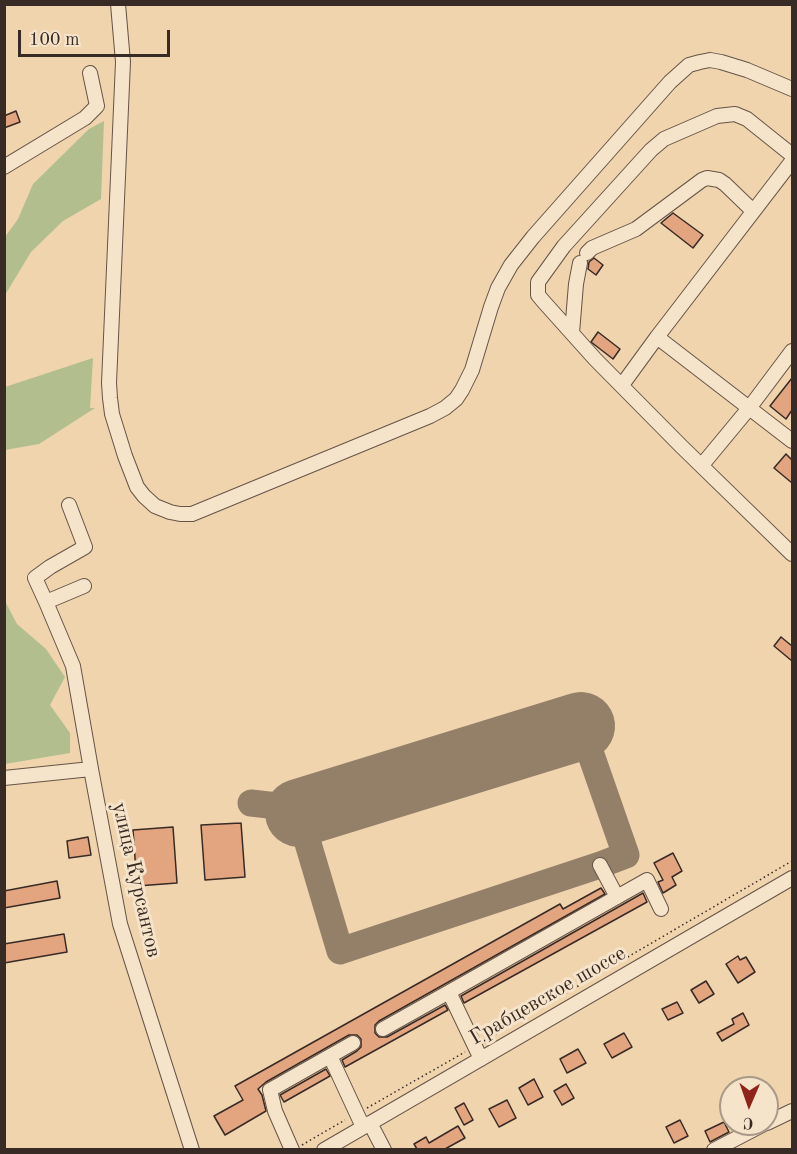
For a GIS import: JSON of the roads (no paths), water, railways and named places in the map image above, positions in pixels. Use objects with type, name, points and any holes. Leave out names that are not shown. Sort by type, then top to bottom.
[{"type":"street","points":[[118,4],[123,62],[110,398],[112,414],[137,487],[155,506],[170,513],[192,514],[430,416],[456,399],[472,370],[498,288],[511,265],[670,82],[689,65],[710,60],[721,62],[792,89]]},
{"type":"street","points":[[4,167],[85,118],[97,106],[90,73]]},
{"type":"street","points":[[788,549],[622,386],[572,333],[538,295],[538,282],[564,246],[651,150],[664,139],[717,116],[735,114],[747,119],[792,155]]},
{"type":"street","points":[[622,386],[792,161]]},
{"type":"street","points":[[572,333],[576,284],[584,258],[592,248],[636,229],[707,178],[719,180],[725,184],[753,211]]},
{"type":"street","points":[[657,337],[792,441]]},
{"type":"street","points":[[702,465],[792,351]]},
{"type":"street","name":"улица Курсантов","points":[[69,506],[85,547],[35,578],[73,666],[120,924],[188,1148]]},
{"type":"street","points":[[788,549],[792,532]]},
{"type":"street","points":[[46,602],[84,586]]},
{"type":"street","points":[[4,778],[90,769]]},
{"type":"street","points":[[600,865],[617,897]]},
{"type":"street","name":"Грабцевское шоссе","points":[[324,1149],[366,1125],[478,1052],[792,878]]},
{"type":"street","points":[[383,1029],[647,880],[661,909]]},
{"type":"street","points":[[449,992],[478,1052]]},
{"type":"street","points":[[297,1147],[275,1111],[270,1090],[353,1043]]},
{"type":"street","points":[[330,1056],[357,1114],[384,1149]]},
{"type":"street","points":[[714,1149],[740,1136]]}]
